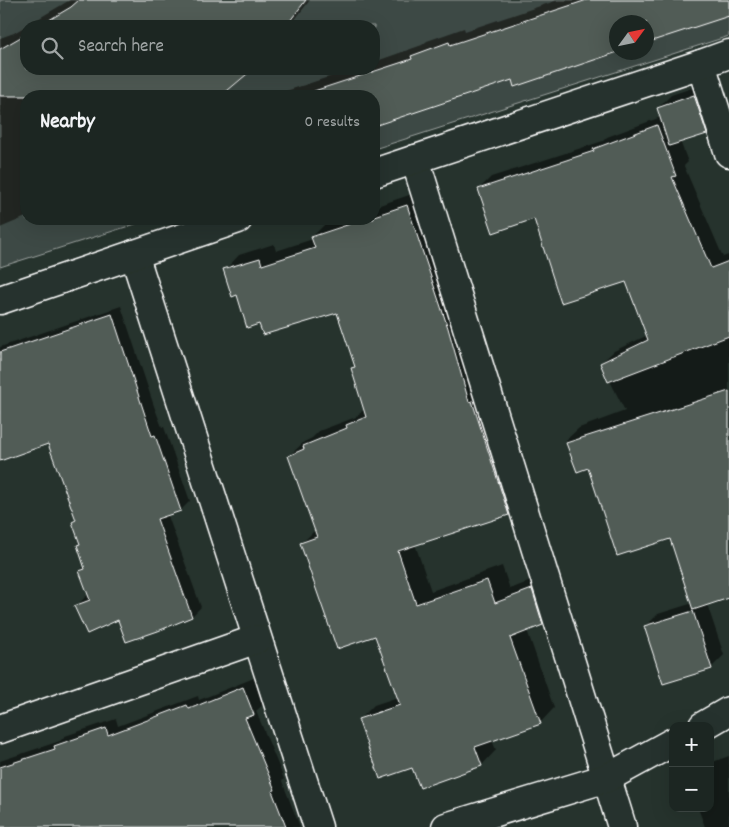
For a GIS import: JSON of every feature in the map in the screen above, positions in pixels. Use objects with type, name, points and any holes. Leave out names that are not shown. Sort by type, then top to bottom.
[{"type":"street","points":[[380,171],[729,54]]},
{"type":"street","points":[[701,64],[729,153]]},
{"type":"street","points":[[415,159],[622,827]]},
{"type":"street","points":[[0,300],[220,225]]},
{"type":"street","points":[[134,254],[318,827]]},
{"type":"street","points":[[0,729],[257,639]]},
{"type":"street","points":[[710,722],[729,711]]},
{"type":"street","points":[[446,827],[607,778],[669,744]]},
{"type":"shaded area","points":[[0,0],[729,0],[729,36],[654,60],[654,15],[609,15],[609,60],[654,60],[380,147],[380,90],[20,90],[20,225],[132,225],[0,267]]},
{"type":"building","points":[[79,0],[306,0],[291,20],[49,20]]},
{"type":"building","points":[[587,0],[729,0],[729,16],[654,40],[654,15],[609,15],[609,55],[514,87],[512,80],[380,124],[380,90],[317,90],[363,75],[380,75],[380,69],[412,59],[411,56],[449,42],[450,45]]},
{"type":"building","points":[[20,37],[20,75],[246,75],[228,90],[20,90],[20,96],[0,96],[0,49]]},
{"type":"building","points":[[694,95],[707,134],[669,146],[657,108]]},
{"type":"building","points":[[657,125],[676,176],[672,177],[711,268],[729,261],[729,336],[608,382],[600,363],[648,340],[626,282],[561,303],[534,219],[493,233],[478,189],[594,151],[593,149]]},
{"type":"building","points":[[407,205],[448,328],[469,402],[472,401],[509,515],[398,551],[416,604],[487,580],[495,603],[532,589],[543,625],[510,638],[541,724],[475,747],[482,766],[420,788],[412,768],[380,779],[358,719],[400,705],[375,636],[337,649],[300,543],[317,537],[288,456],[304,449],[303,446],[347,428],[346,425],[366,417],[351,368],[355,367],[337,313],[263,335],[259,324],[247,328],[237,295],[232,297],[223,269],[260,258],[262,265],[315,248],[311,237],[347,225],[380,225],[380,214]]},
{"type":"building","points":[[112,314],[152,436],[155,435],[181,511],[157,519],[192,617],[126,642],[118,620],[87,634],[74,606],[90,600],[79,571],[85,569],[77,545],[80,544],[72,522],[76,520],[48,444],[0,461],[0,352]]},
{"type":"building","points":[[729,391],[729,598],[693,610],[670,539],[617,556],[588,468],[577,472],[566,443]]},
{"type":"building","points":[[693,611],[712,669],[663,684],[644,626]]},
{"type":"building","points":[[243,687],[254,715],[245,718],[275,790],[272,791],[286,827],[0,827],[0,767],[55,749],[54,746],[106,728],[108,735],[187,705],[189,709]]}]
